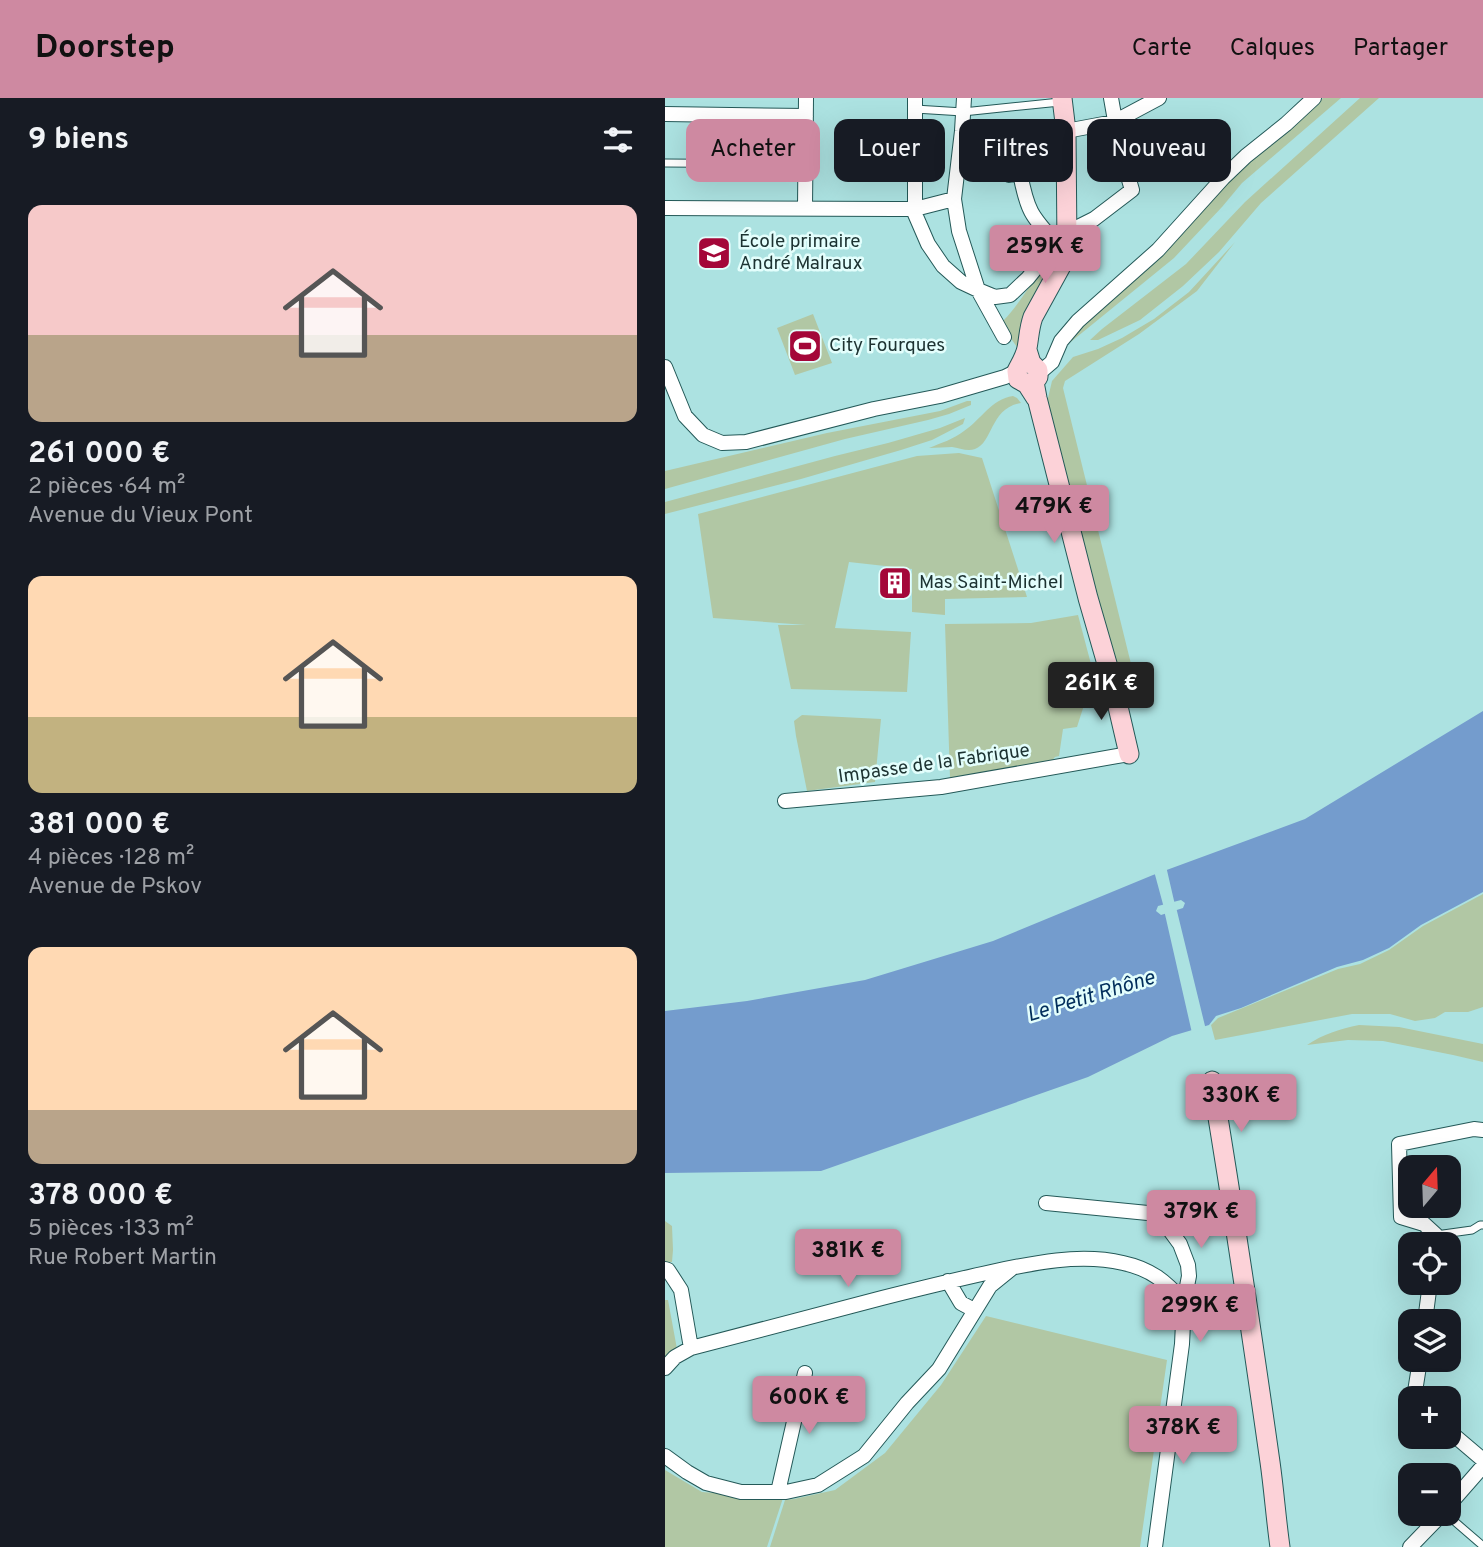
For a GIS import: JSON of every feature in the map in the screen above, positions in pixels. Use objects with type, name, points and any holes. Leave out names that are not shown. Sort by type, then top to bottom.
[{"type":"street","points":[[665,114],[806,116],[806,98]]},
{"type":"street","points":[[1111,98],[1114,119]]},
{"type":"street","points":[[1120,119],[1159,98]]},
{"type":"street","points":[[665,367],[685,416],[703,435],[722,443],[746,442],[874,409],[940,397],[1028,373],[1052,362],[1061,341],[1073,327],[1158,250],[1246,156],[1314,98]]},
{"type":"street","points":[[1063,100],[1065,119]]},
{"type":"street","points":[[915,104],[915,214],[928,244],[943,266],[961,282],[995,297],[1010,295],[1062,238],[1094,219],[1132,190],[1129,182]]},
{"type":"street","points":[[963,105],[954,199],[960,231],[978,290],[1004,337]]},
{"type":"street","points":[[805,208],[806,182]]},
{"type":"street","points":[[1022,182],[1025,200],[1034,219],[1062,238]]},
{"type":"street","points":[[1064,182],[1062,238],[1066,257],[1033,317],[1028,373],[1129,754]]},
{"type":"street","points":[[665,208],[915,209],[954,199]]},
{"type":"street","name":"Impasse de la Fabrique","points":[[785,802],[941,787],[1129,754]]},
{"type":"street","points":[[1212,1081],[1233,1207],[1281,1545]]},
{"type":"street","points":[[1430,1232],[1425,1224],[1401,1217],[1399,1144],[1475,1129],[1483,1130]]},
{"type":"street","points":[[1046,1203],[1158,1214],[1185,1255],[1189,1276],[1155,1547]]},
{"type":"street","points":[[665,1368],[675,1357],[691,1348],[948,1281],[1057,1260],[1100,1259],[1122,1262],[1151,1272],[1167,1283],[1184,1302]]},
{"type":"street","points":[[665,1456],[706,1483],[741,1492],[786,1492],[818,1485],[864,1456],[939,1369],[990,1286],[1014,1267]]},
{"type":"street","points":[[665,1269],[681,1290],[691,1348]]},
{"type":"street","points":[[948,1281],[961,1303],[974,1310]]},
{"type":"street","points":[[778,1492],[805,1373]]},
{"type":"street","points":[[1461,1442],[1483,1460]]},
{"type":"street","points":[[1461,1491],[1483,1466]]},
{"type":"street","points":[[1410,1547],[1432,1526]]},
{"type":"lane","points":[[915,104],[963,105],[1063,100]]},
{"type":"lane","points":[[665,163],[686,163]]},
{"type":"lane","points":[[1461,1233],[1483,1225]]},
{"type":"lane","points":[[1459,1526],[1483,1546]]},
{"type":"green space","points":[[1323,98],[1341,98],[1242,183],[1174,258],[1067,345],[1067,342],[1227,182],[1231,182],[1231,178]]},
{"type":"green space","points":[[1360,98],[1379,98],[1261,203],[1219,252],[1183,286],[1140,320],[1098,340],[1090,340],[1186,264],[1245,202]]},
{"type":"green space","points":[[1235,242],[1197,291],[1139,334],[1065,381],[1063,388],[1133,672],[1139,680],[1129,688],[1119,676],[1045,400],[1048,398],[1052,381],[1073,357],[1122,338],[1154,319],[1189,292]]},
{"type":"green space","points":[[1039,274],[1044,276],[1022,346],[1017,347],[1004,329],[1003,321]]},
{"type":"green space","name":"City Fourques","points":[[813,314],[832,363],[795,375],[777,328]]},
{"type":"green space","points":[[1013,396],[1021,403],[1003,411],[981,446],[969,450],[952,447],[929,448],[960,434],[992,405]]},
{"type":"green space","points":[[971,401],[971,405],[949,414],[845,439],[665,489],[665,471],[827,433],[940,411]]},
{"type":"green space","points":[[965,418],[963,424],[932,440],[901,450],[665,514],[665,502],[888,443]]},
{"type":"green space","points":[[959,453],[982,458],[1027,597],[945,599],[945,615],[912,612],[912,569],[849,562],[835,628],[911,632],[907,692],[791,689],[778,625],[806,625],[713,618],[698,514],[917,456]]},
{"type":"green space","points":[[1078,615],[1096,683],[1102,687],[1107,701],[1085,702],[1077,727],[1063,729],[1059,756],[1048,765],[950,778],[945,624],[1031,623]]},
{"type":"green space","points":[[802,715],[881,719],[875,782],[807,791],[794,721]]},
{"type":"green space","points":[[1483,894],[1483,1007],[1468,1012],[1445,1012],[1435,1018],[1415,1021],[1390,1014],[1352,1014],[1215,1040],[1211,1025],[1218,1018],[1338,969],[1360,964],[1389,950],[1423,926]]},
{"type":"green space","points":[[1359,1025],[1399,1027],[1483,1044],[1483,1062],[1383,1041],[1348,1040],[1307,1045],[1332,1032]]},
{"type":"green space","points":[[665,1221],[672,1226],[672,1262],[665,1262]]},
{"type":"green space","points":[[665,1300],[668,1300],[677,1349],[665,1359]]},
{"type":"green space","points":[[986,1316],[1167,1360],[1140,1547],[770,1547],[785,1500],[835,1490],[885,1453],[941,1385]]},
{"type":"green space","points":[[665,1470],[702,1492],[783,1498],[767,1547],[665,1547]]},
{"type":"water","name":"Le Petit Rhône","points":[[1483,711],[1483,892],[1421,925],[1389,948],[1216,1016],[1209,1025],[1172,1036],[1088,1077],[821,1171],[665,1173],[665,1011],[747,1001],[865,980],[993,941],[1153,875],[1305,819]],"holes":[[[1181,900],[1185,903],[1183,908],[1161,915],[1156,911],[1158,906]]]},
{"type":"pier","points":[[1166,866],[1175,905],[1164,908],[1154,871]]},
{"type":"pier","points":[[1176,907],[1206,1030],[1192,1033],[1164,910]]},
{"type":"place","name":"École primaire André Malraux","points":[[714,253]]},
{"type":"place","name":"City Fourques","points":[[805,346]]},
{"type":"place","name":"Mas Saint-Michel","points":[[895,583]]}]
